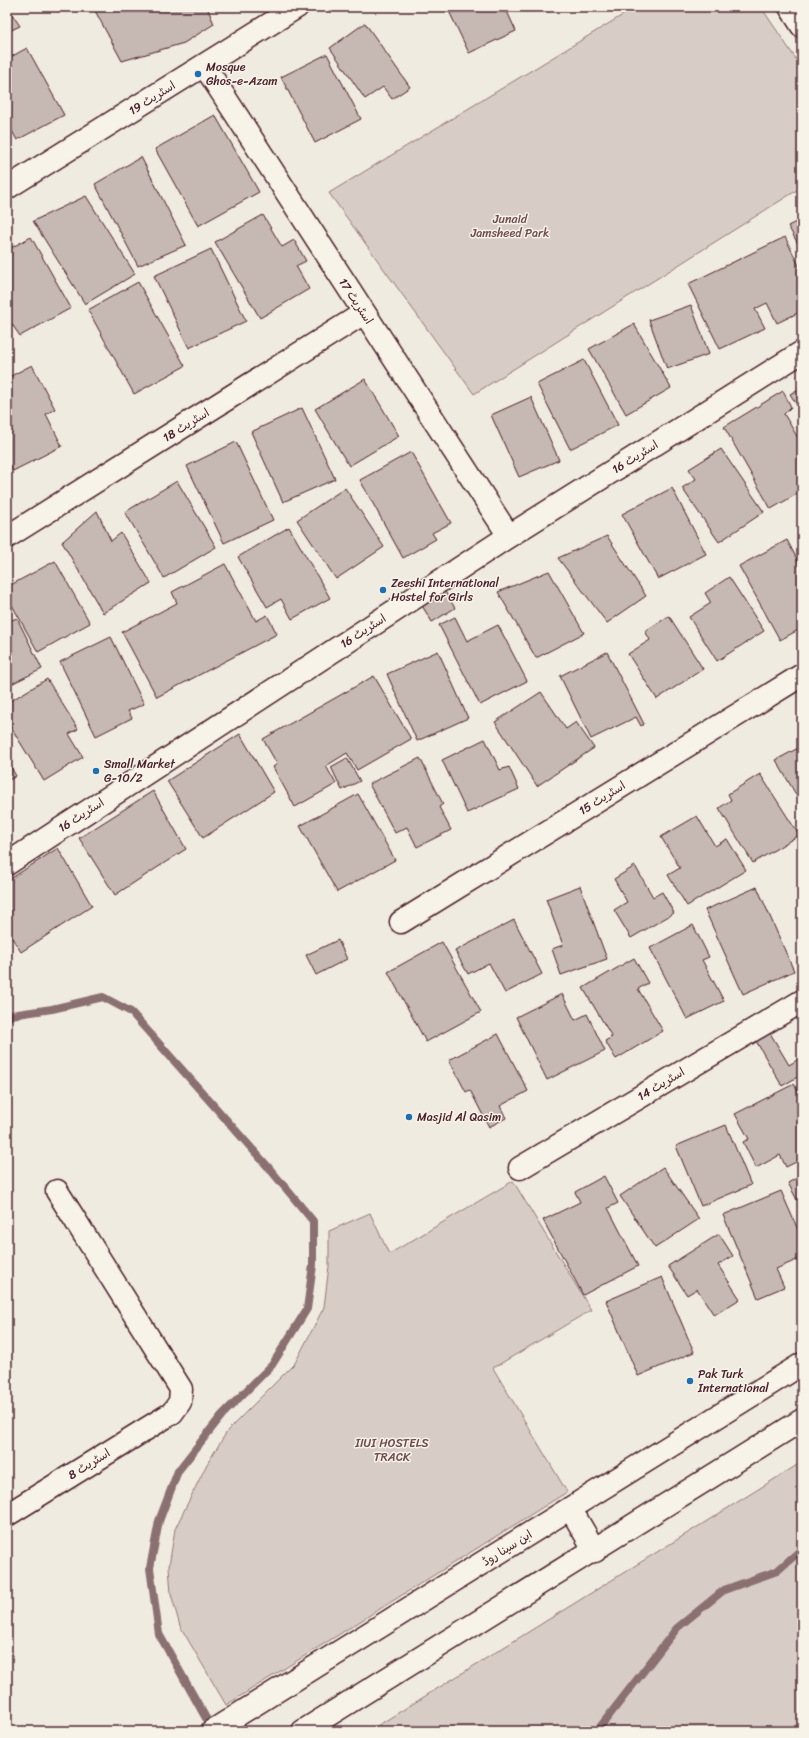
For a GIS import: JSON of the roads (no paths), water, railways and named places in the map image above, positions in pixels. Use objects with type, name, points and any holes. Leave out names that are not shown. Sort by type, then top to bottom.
[{"type":"street","name":"اسٹریٹ 19","points":[[7,188],[297,7]]},
{"type":"street","points":[[790,7],[802,26]]},
{"type":"street","name":"اسٹریٹ 17","points":[[204,65],[509,536]]},
{"type":"street","name":"اسٹریٹ 18","points":[[7,537],[364,313]]},
{"type":"street","name":"اسٹریٹ 16","points":[[7,864],[509,536],[802,352]]},
{"type":"street","name":"اسٹریٹ 15","points":[[401,922],[802,675]]},
{"type":"street","name":"اسٹریٹ 14","points":[[520,1168],[802,1001]]},
{"type":"street","name":"اسٹریٹ 8","points":[[7,1515],[172,1413],[180,1402],[181,1389],[57,1191]]},
{"type":"street","name":"ابن سینا روڈ","points":[[212,1731],[802,1364]]},
{"type":"street","points":[[302,1731],[595,1551],[802,1420]]},
{"type":"street","points":[[570,1508],[595,1551]]},
{"type":"waterway","points":[[7,1019],[11,1015],[52,1009],[103,997],[131,1012],[269,1168],[313,1221],[313,1265],[307,1309],[272,1365],[222,1415],[178,1471],[159,1521],[150,1568],[159,1634],[212,1729]]},
{"type":"waterway","points":[[597,1731],[677,1628],[724,1590],[777,1571],[802,1549]]},
{"type":"place","name":"Mosque Ghos-e-Azam","points":[[198,74]]},
{"type":"place","name":"Zeeshi International Hostel for Girls","points":[[383,590]]},
{"type":"place","name":"Small Market G-10/2","points":[[96,771]]},
{"type":"place","name":"Masjid Al Qasim","points":[[409,1117]]},
{"type":"place","name":"Pak Turk International","points":[[690,1381]]},
{"type":"park label","name":"Junaid Jamsheed Park","points":[[510,226]]},
{"type":"park label","name":"IIUI HOSTELS TRACK","points":[[392,1450]]}]
